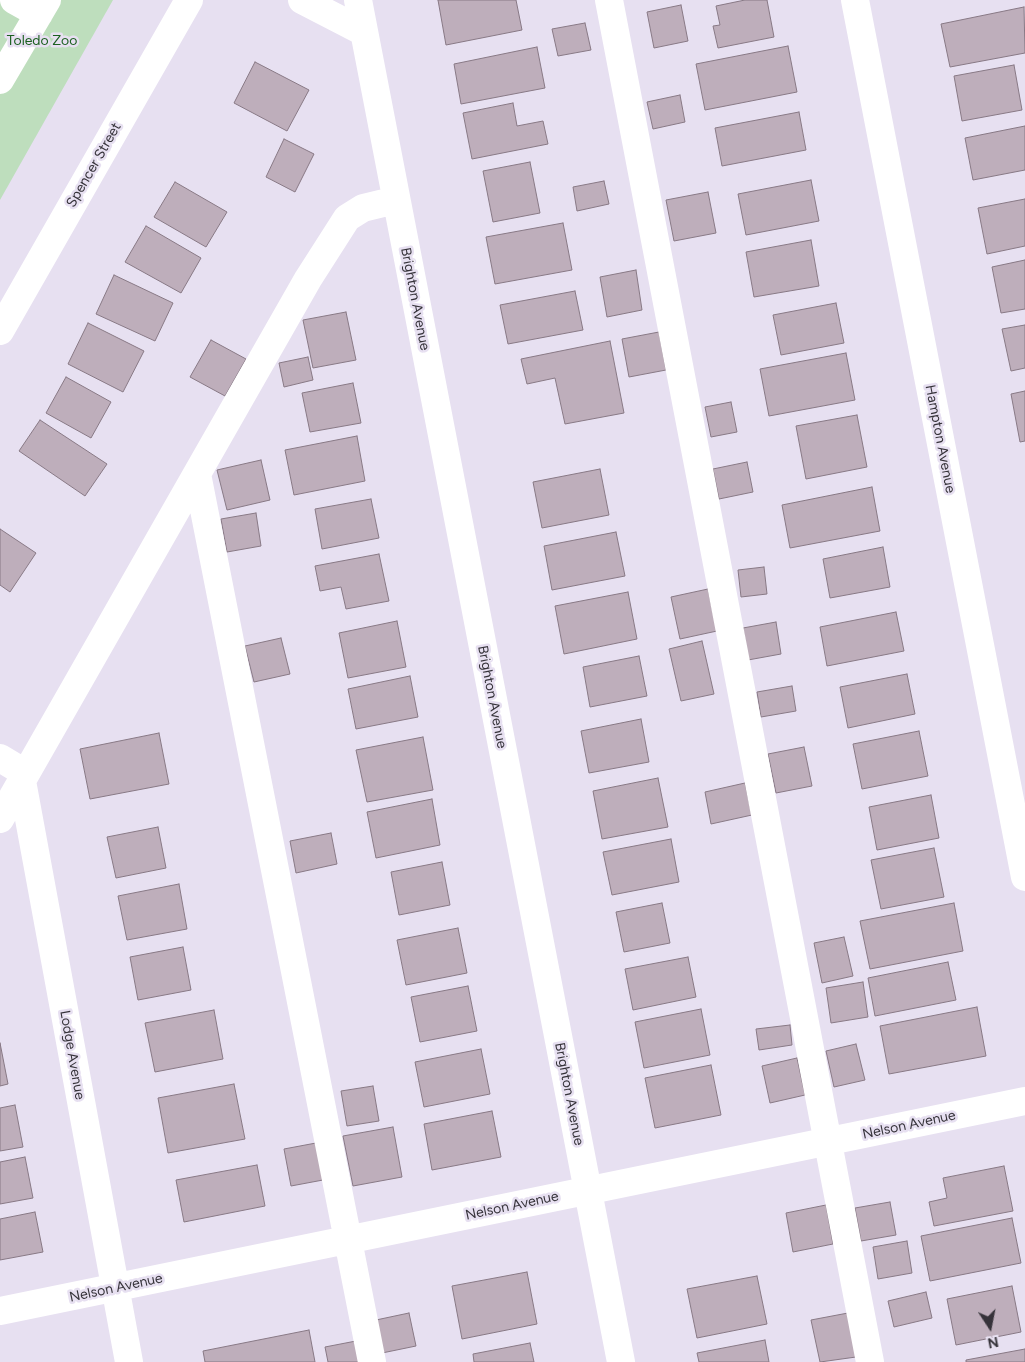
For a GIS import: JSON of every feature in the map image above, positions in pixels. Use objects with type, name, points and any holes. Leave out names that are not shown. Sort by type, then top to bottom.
[{"type":"street","points":[[0,80],[43,7],[14,0]]},
{"type":"street","name":"Spencer Street","points":[[0,331],[189,0]]},
{"type":"street","points":[[302,0],[364,32]]},
{"type":"street","name":"Brighton Avenue","points":[[358,0],[620,1362]]},
{"type":"street","points":[[609,0],[870,1362]]},
{"type":"street","name":"Hampton Avenue","points":[[854,0],[1025,877]]},
{"type":"street","points":[[0,819],[308,279],[347,218],[363,208],[396,200]]},
{"type":"street","points":[[197,474],[372,1362]]},
{"type":"street","name":"Lodge Avenue","points":[[0,758],[20,770],[129,1362]]},
{"type":"street","name":"Nelson Avenue","points":[[0,1311],[1025,1101]]},
{"type":"green space","name":"Toledo Zoo","points":[[0,0],[113,0],[0,200]]},
{"type":"building","points":[[438,0],[516,0],[522,30],[446,45]]},
{"type":"building","points":[[745,0],[767,0],[774,37],[718,48],[713,26],[720,25],[716,6]]},
{"type":"building","points":[[681,5],[688,41],[654,48],[647,12]]},
{"type":"building","points":[[1024,7],[1025,53],[950,67],[941,24]]},
{"type":"building","points":[[585,23],[591,50],[558,56],[552,29]]},
{"type":"building","points":[[788,46],[797,92],[705,110],[696,64]]},
{"type":"building","points":[[537,47],[545,88],[461,104],[454,64]]},
{"type":"building","points":[[255,62],[309,90],[287,131],[234,103]]},
{"type":"building","points":[[1014,65],[1022,110],[962,121],[954,76]]},
{"type":"building","points":[[680,95],[685,122],[653,129],[647,102]]},
{"type":"building","points":[[513,103],[517,126],[543,121],[548,144],[472,159],[463,113]]},
{"type":"building","points":[[799,112],[806,150],[722,166],[715,128]]},
{"type":"building","points":[[1025,126],[1025,170],[973,180],[965,138]]},
{"type":"building","points":[[284,139],[314,154],[295,192],[266,177]]},
{"type":"building","points":[[530,162],[540,213],[493,222],[483,171]]},
{"type":"building","points":[[811,180],[819,221],[746,235],[738,194]]},
{"type":"building","points":[[604,181],[609,204],[577,211],[573,187]]},
{"type":"building","points":[[175,182],[227,212],[206,247],[154,217]]},
{"type":"building","points":[[708,192],[716,233],[674,241],[666,200]]},
{"type":"building","points":[[1025,199],[1025,246],[987,254],[978,208]]},
{"type":"building","points":[[563,223],[572,270],[495,284],[486,237]]},
{"type":"building","points":[[146,226],[201,258],[181,293],[125,262]]},
{"type":"building","points":[[811,240],[819,286],[754,297],[746,252]]},
{"type":"building","points":[[1025,260],[1025,309],[1001,313],[992,267]]},
{"type":"building","points":[[636,270],[642,310],[607,317],[600,277]]},
{"type":"building","points":[[114,275],[173,303],[155,341],[96,314]]},
{"type":"building","points":[[575,291],[583,330],[508,344],[500,305]]},
{"type":"building","points":[[836,303],[844,343],[781,355],[773,315]]},
{"type":"building","points":[[346,312],[356,360],[313,368],[303,320]]},
{"type":"building","points":[[88,323],[144,351],[123,392],[68,364]]},
{"type":"building","points":[[1025,325],[1025,368],[1011,371],[1002,329]]},
{"type":"building","points":[[659,332],[666,370],[629,377],[622,339]]},
{"type":"building","points":[[211,340],[246,359],[225,396],[190,377]]},
{"type":"building","points":[[610,341],[624,413],[565,424],[555,378],[527,384],[521,359]]},
{"type":"building","points":[[846,353],[855,400],[769,416],[760,369]]},
{"type":"building","points":[[308,357],[313,380],[284,387],[279,363]]},
{"type":"building","points":[[66,377],[111,402],[91,438],[46,413]]},
{"type":"building","points":[[353,383],[361,423],[310,432],[302,393]]},
{"type":"building","points":[[1025,391],[1025,441],[1020,442],[1011,394]]},
{"type":"building","points":[[731,402],[737,432],[711,437],[705,407]]},
{"type":"building","points":[[857,415],[867,467],[806,479],[796,426]]},
{"type":"building","points":[[40,420],[107,464],[85,496],[19,451]]},
{"type":"building","points":[[357,436],[365,481],[294,495],[285,450]]},
{"type":"building","points":[[261,460],[270,500],[227,510],[217,470]]},
{"type":"building","points":[[747,462],[753,492],[719,499],[713,469]]},
{"type":"building","points":[[600,469],[609,515],[542,528],[533,482]]},
{"type":"building","points":[[872,487],[880,531],[790,548],[782,505]]},
{"type":"building","points":[[371,499],[379,538],[322,549],[315,509]]},
{"type":"building","points":[[256,513],[261,546],[227,552],[221,519]]},
{"type":"building","points":[[0,529],[36,553],[10,592],[0,585]]},
{"type":"building","points":[[616,532],[625,576],[552,590],[544,546]]},
{"type":"building","points":[[883,547],[890,587],[830,598],[823,559]]},
{"type":"building","points":[[379,554],[389,601],[346,609],[341,587],[320,591],[315,566]]},
{"type":"building","points":[[764,567],[767,594],[741,597],[738,570]]},
{"type":"building","points":[[708,589],[717,631],[680,639],[671,597]]},
{"type":"building","points":[[628,592],[637,639],[564,654],[555,606]]},
{"type":"building","points":[[896,612],[904,651],[827,666],[820,627]]},
{"type":"building","points":[[397,621],[406,667],[348,678],[339,633]]},
{"type":"building","points":[[776,622],[781,654],[748,660],[743,628]]},
{"type":"building","points":[[281,638],[290,674],[254,682],[245,646]]},
{"type":"building","points":[[702,641],[714,694],[681,701],[669,649]]},
{"type":"building","points":[[639,656],[647,696],[590,707],[583,667]]},
{"type":"building","points":[[907,674],[915,714],[848,728],[840,687]]},
{"type":"building","points":[[410,676],[418,717],[356,729],[348,689]]},
{"type":"building","points":[[792,686],[796,711],[761,717],[757,692]]},
{"type":"building","points":[[641,719],[649,762],[589,773],[581,731]]},
{"type":"building","points":[[919,731],[928,776],[862,789],[853,744]]},
{"type":"building","points":[[159,733],[169,784],[90,799],[80,749]]},
{"type":"building","points":[[423,737],[433,790],[367,802],[356,750]]},
{"type":"building","points":[[804,747],[812,786],[776,793],[768,754]]},
{"type":"building","points":[[658,778],[668,827],[602,839],[593,791]]},
{"type":"building","points":[[745,783],[752,815],[711,824],[705,792]]},
{"type":"building","points":[[931,795],[939,838],[877,850],[869,807]]},
{"type":"building","points":[[432,799],[440,845],[376,858],[367,812]]},
{"type":"building","points":[[158,827],[166,868],[116,878],[107,837]]},
{"type":"building","points":[[331,833],[337,864],[296,873],[290,841]]},
{"type":"building","points":[[671,839],[679,882],[612,895],[603,852]]},
{"type":"building","points":[[934,848],[944,897],[881,909],[871,860]]},
{"type":"building","points":[[442,862],[450,905],[399,915],[391,872]]},
{"type":"building","points":[[179,884],[187,929],[127,940],[118,896]]},
{"type":"building","points":[[662,903],[670,943],[624,952],[616,912]]},
{"type":"building","points":[[954,903],[963,951],[870,969],[860,921]]},
{"type":"building","points":[[458,928],[467,973],[406,985],[397,940]]},
{"type":"building","points":[[844,937],[853,976],[822,983],[814,943]]},
{"type":"building","points":[[183,947],[191,990],[138,1000],[130,957]]},
{"type":"building","points":[[688,957],[696,997],[633,1010],[625,969]]},
{"type":"building","points":[[948,962],[956,1000],[875,1016],[868,978]]},
{"type":"building","points":[[863,982],[868,1017],[831,1023],[826,988]]},
{"type":"building","points":[[468,986],[477,1031],[420,1042],[411,997]]},
{"type":"building","points":[[977,1007],[986,1056],[889,1074],[880,1026]]},
{"type":"building","points":[[701,1009],[710,1055],[644,1068],[635,1022]]},
{"type":"building","points":[[214,1010],[223,1059],[155,1072],[145,1023]]},
{"type":"building","points":[[790,1025],[792,1045],[759,1050],[756,1029]]},
{"type":"building","points":[[0,1043],[8,1084],[0,1086]]},
{"type":"building","points":[[856,1044],[865,1080],[834,1087],[826,1051]]},
{"type":"building","points":[[481,1049],[490,1094],[424,1107],[415,1062]]},
{"type":"building","points":[[797,1058],[805,1095],[770,1103],[762,1066]]},
{"type":"building","points":[[711,1065],[721,1115],[655,1128],[645,1078]]},
{"type":"building","points":[[234,1084],[245,1139],[168,1153],[158,1098]]},
{"type":"building","points":[[373,1086],[379,1121],[347,1126],[341,1091]]},
{"type":"building","points":[[15,1105],[23,1147],[0,1151],[0,1108]]},
{"type":"building","points":[[492,1111],[501,1157],[432,1170],[424,1124]]},
{"type":"building","points":[[393,1127],[402,1177],[353,1186],[343,1136]]},
{"type":"building","points":[[316,1143],[323,1180],[291,1186],[284,1149]]},
{"type":"building","points":[[25,1157],[33,1198],[0,1204],[0,1162]]},
{"type":"building","points":[[257,1165],[265,1206],[184,1222],[176,1180]]},
{"type":"building","points":[[1004,1166],[1013,1211],[934,1226],[929,1202],[947,1198],[943,1178]]},
{"type":"building","points":[[890,1202],[896,1235],[861,1241],[855,1208]]},
{"type":"building","points":[[826,1205],[833,1244],[793,1252],[786,1213]]},
{"type":"building","points":[[35,1212],[43,1252],[0,1260],[0,1219]]},
{"type":"building","points":[[1012,1218],[1021,1263],[930,1281],[921,1236]]},
{"type":"building","points":[[907,1241],[912,1273],[878,1279],[873,1247]]},
{"type":"building","points":[[527,1272],[537,1324],[462,1339],[452,1286]]},
{"type":"building","points":[[757,1276],[767,1324],[697,1338],[687,1289]]},
{"type":"building","points":[[1012,1286],[1021,1332],[956,1345],[947,1299]]},
{"type":"building","points":[[926,1292],[932,1318],[894,1327],[888,1301]]},
{"type":"building","points":[[409,1313],[416,1346],[382,1353],[376,1320]]},
{"type":"building","points":[[848,1313],[856,1357],[820,1362],[811,1320]]},
{"type":"building","points":[[309,1330],[315,1362],[205,1362],[203,1351]]},
{"type":"building","points":[[765,1340],[769,1362],[699,1362],[697,1353]]},
{"type":"building","points":[[356,1341],[360,1362],[328,1362],[325,1347]]},
{"type":"building","points":[[530,1343],[534,1362],[474,1362],[473,1354]]},
{"type":"building","points":[[1025,1349],[1025,1362],[966,1362],[966,1360]]}]
